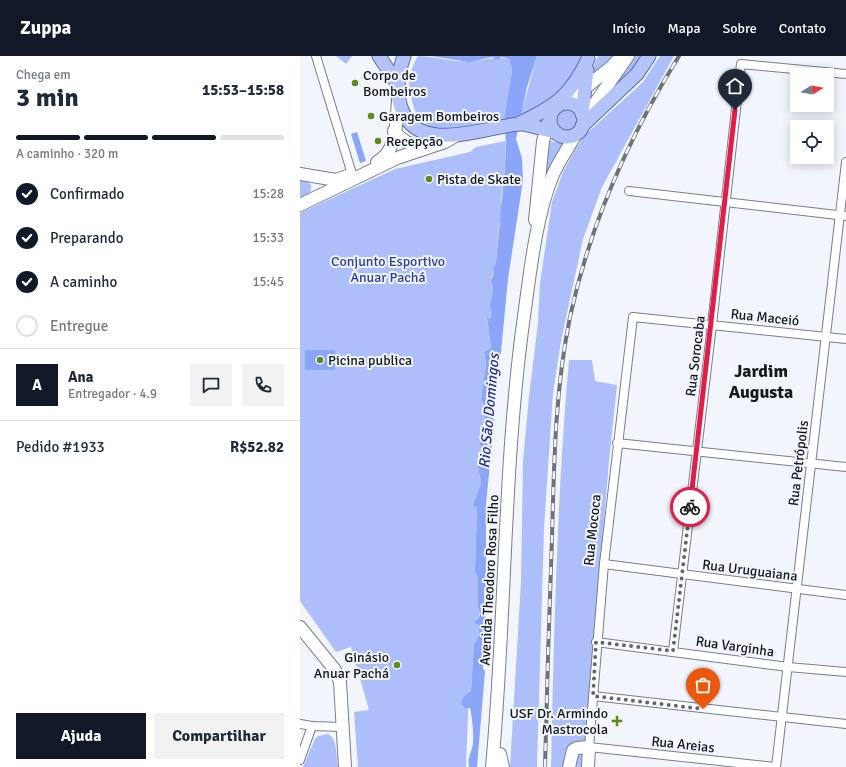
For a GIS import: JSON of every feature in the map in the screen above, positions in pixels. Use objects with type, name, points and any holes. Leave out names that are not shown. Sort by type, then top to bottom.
[{"type":"main road","points":[[379,56],[398,85]]},
{"type":"main road","points":[[306,175],[336,180],[380,161],[386,156],[391,149],[398,101],[398,85],[404,56]]},
{"type":"main road","points":[[550,127],[556,108],[566,103],[584,90],[622,56]]},
{"type":"main road","name":"Avenida Theodoro Rosa Filho","points":[[492,767],[497,711],[510,451],[520,349],[532,261],[546,193],[552,176],[581,124],[628,56]]},
{"type":"main road","points":[[520,123],[550,127],[565,137],[637,74],[649,56]]},
{"type":"main road","points":[[398,101],[404,116],[415,128],[435,134],[462,134],[520,123],[545,110],[568,92],[578,80],[589,57]]},
{"type":"main road","points":[[581,124],[589,57]]},
{"type":"main road","points":[[566,103],[576,106],[581,124]]},
{"type":"main road","name":"Avenida Theodoro Rosa Filho","points":[[532,261],[536,201],[550,127]]},
{"type":"main road","points":[[394,131],[399,137],[411,144],[432,145]]},
{"type":"main road","points":[[300,206],[311,199],[397,158],[432,145],[445,142],[462,134]]},
{"type":"main road","points":[[306,175],[315,188],[311,199]]},
{"type":"main road","points":[[300,627],[335,670],[340,682],[345,767]]},
{"type":"main road","name":"Avenida Theodoro Rosa Filho","points":[[497,711],[502,767]]},
{"type":"main road","points":[[569,767],[573,750],[577,748],[589,747]]},
{"type":"main road","name":"Rua Mococa","points":[[588,767],[589,747]]},
{"type":"street","points":[[316,56],[352,174]]},
{"type":"street","name":"Rua Sorocaba","points":[[673,651],[712,325],[724,202],[741,64],[846,74]]},
{"type":"street","name":"Rua Petrópolis","points":[[775,767],[826,337],[843,216],[846,162]]},
{"type":"street","points":[[629,191],[843,216]]},
{"type":"street","name":"Rua Maceió","points":[[633,317],[846,339]]},
{"type":"street","name":"Rua Mococa","points":[[589,747],[596,642],[617,443],[633,317]]},
{"type":"street","points":[[617,443],[846,467]]},
{"type":"street","name":"Rua Uruguaiana","points":[[604,564],[846,595]]},
{"type":"street","name":"Rua Varginha","points":[[596,642],[788,667],[846,672]]},
{"type":"street","points":[[593,696],[846,724]]},
{"type":"street","points":[[300,724],[343,727]]},
{"type":"street","points":[[300,760],[312,726]]},
{"type":"street","name":"Rua Areias","points":[[589,747],[775,767]]},
{"type":"green space","points":[[336,56],[352,56],[346,64]]},
{"type":"green space","points":[[418,56],[465,61],[495,58],[509,59],[512,70],[505,122],[452,129],[431,126],[423,122],[415,111],[409,87],[411,71]]},
{"type":"green space","points":[[537,56],[581,56],[572,77],[559,94],[542,107],[521,114]]},
{"type":"green space","points":[[598,56],[617,56],[588,81]]},
{"type":"green space","points":[[632,56],[642,56],[632,70],[611,91]]},
{"type":"green space","points":[[660,56],[674,56],[602,187],[583,239],[561,341],[553,393],[544,528],[537,767],[510,767],[521,581],[523,461],[538,323],[540,283],[552,202],[563,172],[576,148],[586,134],[643,82]]},
{"type":"green space","points":[[566,107],[575,110],[578,119],[575,128],[566,131],[557,128],[554,119],[557,110]]},
{"type":"green space","name":"Conjunto Esportivo Anuar Pachá","points":[[505,141],[506,155],[501,201],[503,207],[499,224],[496,263],[493,268],[494,273],[491,277],[494,293],[494,304],[492,315],[490,319],[487,319],[491,348],[484,352],[486,364],[481,400],[484,405],[485,430],[480,443],[481,454],[478,467],[481,483],[474,506],[477,507],[475,572],[478,577],[478,608],[480,612],[477,620],[479,635],[474,644],[471,690],[469,690],[466,767],[358,767],[354,712],[369,710],[351,647],[336,652],[300,601],[300,213],[395,169],[470,152],[476,147]]},
{"type":"green space","points":[[550,141],[565,144],[542,188]]},
{"type":"green space","points":[[300,180],[308,182],[311,185],[311,191],[300,200]]},
{"type":"green space","points":[[569,360],[592,360],[595,381],[617,385],[609,461],[583,767],[551,767],[559,512]]},
{"type":"green space","points":[[328,734],[334,739],[338,767],[303,767],[315,739],[318,736]]},
{"type":"water","name":"Rio São Domingos","points":[[431,56],[537,56],[527,87],[516,139],[522,158],[523,180],[508,279],[500,362],[496,383],[486,504],[486,586],[484,589],[486,639],[483,654],[483,669],[485,671],[477,767],[469,767],[469,757],[473,743],[472,720],[470,708],[465,708],[461,703],[463,698],[471,690],[474,644],[479,635],[478,624],[474,623],[479,618],[480,614],[478,608],[478,577],[475,572],[477,507],[473,506],[481,483],[477,462],[481,454],[480,443],[485,430],[484,405],[481,400],[486,364],[484,352],[491,348],[487,318],[490,319],[492,314],[490,306],[493,290],[491,280],[494,273],[493,268],[496,263],[506,155],[505,115],[512,70],[509,59],[502,57],[495,60],[493,57],[469,62]]},
{"type":"water","points":[[357,132],[366,161],[360,163],[351,134]]},
{"type":"water","name":"Picina publica","points":[[305,350],[335,350],[335,370],[305,370]]},
{"type":"railway","points":[[545,767],[556,427],[561,372],[570,317],[588,248],[613,182],[644,118],[679,56]]},
{"type":"way so far","points":[[690,507],[673,651],[596,642],[593,696],[703,709]]},
{"type":"place","name":"Corpo de Bombeiros","points":[[355,83]]},
{"type":"place","name":"Garagem Bombeiros","points":[[371,116]]},
{"type":"place","name":"Recepção","points":[[378,141]]},
{"type":"place","name":"Pista de Skate","points":[[429,179]]},
{"type":"place","name":"Picina publica","points":[[320,360]]},
{"type":"place","name":"Ginásio Anuar Pachá","points":[[397,665]]},
{"type":"place","name":"USF Dr. Armindo Mastrocola","points":[[617,721]]},
{"type":"district","name":"Jardim Augusta","points":[[761,381]]},
{"type":"route","points":[[690,507],[712,325],[735,110]]}]
